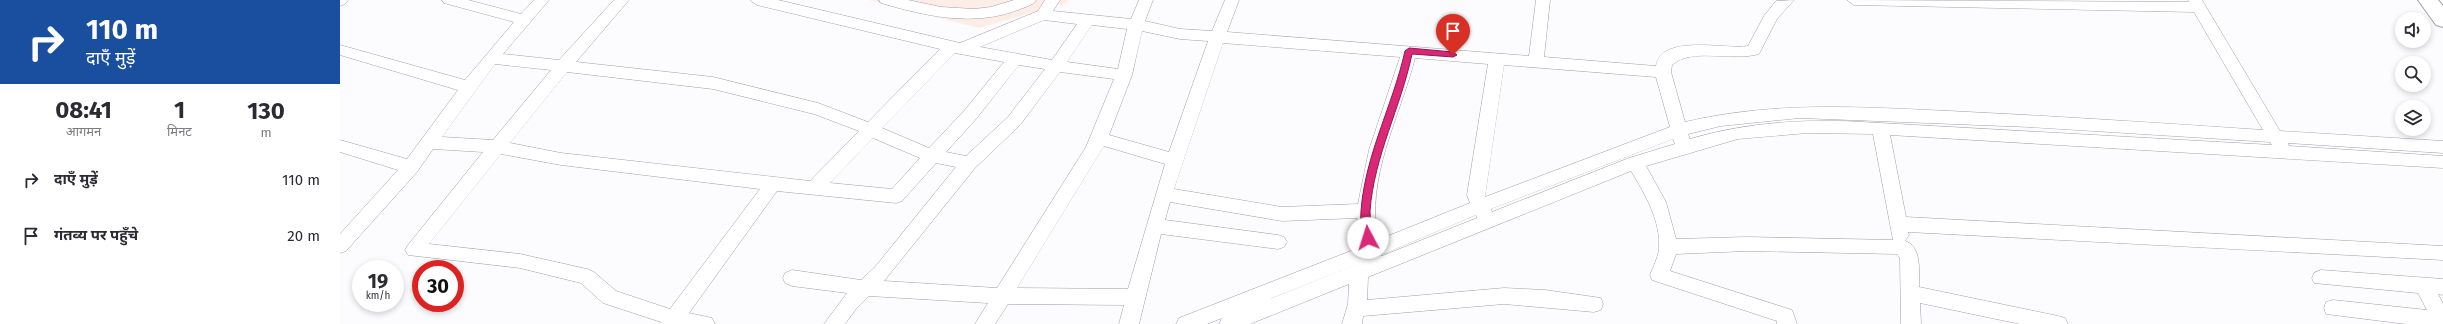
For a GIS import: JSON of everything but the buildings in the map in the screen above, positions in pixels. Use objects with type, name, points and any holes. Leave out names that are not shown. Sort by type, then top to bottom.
[{"type":"main road","points":[[2428,0],[2443,20]]},
{"type":"street","points":[[449,0],[524,20]]},
{"type":"street","points":[[340,246],[411,167],[490,58],[542,0]]},
{"type":"street","points":[[622,0],[563,66],[414,250],[520,261],[587,277],[610,296],[672,321],[705,324]]},
{"type":"street","points":[[757,0],[956,48],[1056,66],[1124,75]]},
{"type":"street","points":[[886,0],[962,15],[979,15],[997,12],[1029,0]]},
{"type":"street","points":[[1043,15],[1053,0]]},
{"type":"street","points":[[985,324],[1098,138],[1110,113],[1124,75],[1136,25],[1146,0]]},
{"type":"street","points":[[1129,324],[1163,194],[1217,37],[1232,0]]},
{"type":"street","points":[[1536,61],[1543,0]]},
{"type":"street","points":[[1684,147],[1663,72],[1664,63],[1676,54],[1695,51],[1754,50],[1768,20],[1776,9],[1787,0]]},
{"type":"street","points":[[1854,0],[2197,3],[2285,153]]},
{"type":"street","points":[[814,188],[956,48],[1043,15],[1136,25],[1180,34],[1663,72]]},
{"type":"street","points":[[834,324],[848,303],[882,272],[969,163],[1014,121],[1056,66],[1088,20]]},
{"type":"street","points":[[340,50],[468,87]]},
{"type":"street","points":[[1409,51],[1404,75],[1378,147],[1366,211],[1368,264],[1354,317],[1504,296],[1545,298],[1594,304]]},
{"type":"street","points":[[490,58],[713,83],[818,109],[872,130],[911,149],[933,156],[969,163]]},
{"type":"street","points":[[1484,214],[1476,195],[1497,58]]},
{"type":"street","points":[[429,142],[498,147],[561,159],[694,173],[773,184],[896,196],[933,156],[1015,59]]},
{"type":"street","points":[[1229,324],[1679,130],[1721,120],[1800,112],[2030,121],[2276,138],[2443,147]]},
{"type":"street","points":[[1484,214],[1684,147],[1739,133],[1790,127],[1878,128],[2443,162]]},
{"type":"street","points":[[1878,128],[1885,145],[1902,247],[1909,257],[1911,324]]},
{"type":"street","points":[[1098,138],[1174,160]]},
{"type":"street","points":[[340,146],[411,167]]},
{"type":"street","points":[[1635,163],[1651,188],[1663,217],[1669,247],[1659,275],[1784,316],[1787,324]]},
{"type":"street","points":[[672,321],[773,184]]},
{"type":"street","points":[[1163,194],[1282,214],[1366,211]]},
{"type":"street","points":[[1899,224],[2137,238],[2294,243],[2443,253]]},
{"type":"street","points":[[1154,226],[1278,242]]},
{"type":"street","points":[[1669,247],[1747,244],[1902,247]]},
{"type":"street","points":[[1186,324],[1368,264]]},
{"type":"street","points":[[792,278],[864,288],[1003,296],[1136,297]]},
{"type":"street","points":[[2321,278],[2443,287]]},
{"type":"street","points":[[2424,286],[2443,320]]},
{"type":"street","points":[[1910,293],[2058,324]]},
{"type":"street","points":[[2333,308],[2443,320]]},
{"type":"shaded area","points":[[869,0],[1068,0],[1066,3],[979,28]]},
{"type":"route","points":[[1368,238],[1366,211],[1378,147],[1404,75],[1409,51],[1453,55]]}]
